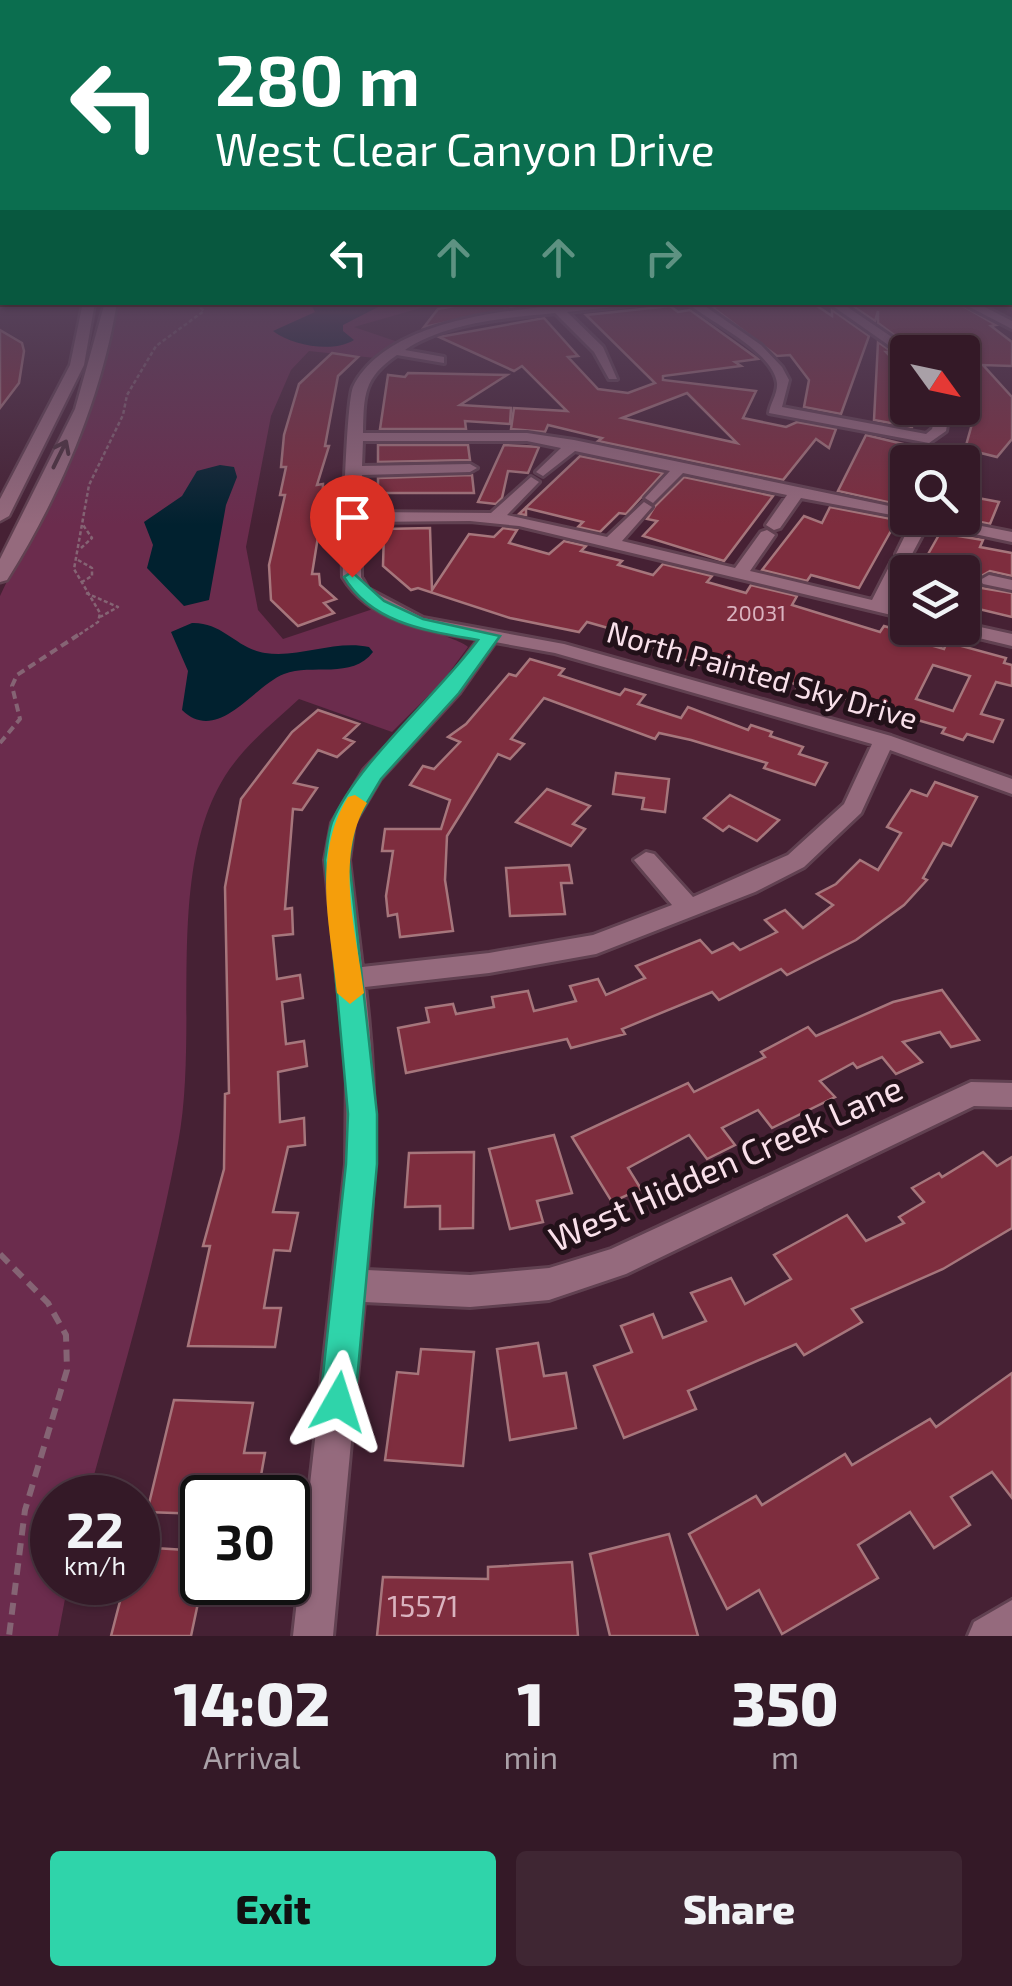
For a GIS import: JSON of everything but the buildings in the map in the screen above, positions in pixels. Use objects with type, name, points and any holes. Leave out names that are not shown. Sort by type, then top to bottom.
[{"type":"street","points":[[0,516],[73,372]]},
{"type":"street","points":[[0,576],[84,403],[94,372]]},
{"type":"street","name":"North Painted Sky Drive","points":[[369,372],[358,390],[353,516],[352,577],[362,593],[418,623],[558,648],[884,741],[1009,782]]},
{"type":"street","points":[[611,372],[613,376]]},
{"type":"street","points":[[780,372],[783,391],[774,410],[929,439],[940,425]]},
{"type":"street","points":[[356,437],[496,436],[574,444],[890,511]]},
{"type":"street","points":[[495,518],[574,444]]},
{"type":"street","points":[[610,542],[682,466]]},
{"type":"street","points":[[355,471],[470,468]]},
{"type":"street","points":[[740,573],[798,491]]},
{"type":"street","points":[[353,516],[495,518],[890,610]]},
{"type":"street","points":[[980,530],[1012,537]]},
{"type":"street","points":[[878,607],[914,535]]},
{"type":"street","points":[[989,580],[1012,585]]},
{"type":"street","points":[[980,633],[1012,640]]},
{"type":"street","points":[[313,1636],[350,1285],[362,1114],[337,860],[343,823],[372,775],[452,689],[490,636]]},
{"type":"street","points":[[348,980],[490,963],[580,947],[747,886],[819,844],[853,808],[884,741]]},
{"type":"street","points":[[646,860],[690,909]]},
{"type":"street","name":"West Hidden Creek Lane","points":[[350,1285],[470,1291],[549,1284],[615,1263],[725,1214],[971,1094],[1011,1094]]},
{"type":"street","points":[[988,1636],[1012,1620]]},
{"type":"path","points":[[98,618],[74,569],[89,485],[141,372]]},
{"type":"path","points":[[80,550],[92,538],[84,526]]},
{"type":"path","points":[[78,560],[92,568],[92,576],[80,584]]},
{"type":"path","points":[[0,743],[20,720],[12,686],[18,675],[118,607],[86,594]]},
{"type":"path","points":[[0,1254],[48,1303],[66,1335],[67,1370],[25,1510],[8,1636]]},
{"type":"shaded area","points":[[101,372],[290,372],[271,416],[246,547],[258,610],[283,639],[373,609],[468,647],[443,681],[392,732],[299,699],[233,765],[206,815],[189,905],[184,1099],[148,1277],[94,1475],[30,1475],[30,1605],[64,1605],[58,1636],[0,1636],[0,596],[97,391]]},
{"type":"water","points":[[220,465],[234,467],[237,477],[226,505],[209,600],[184,606],[147,568],[153,545],[144,522],[182,496],[197,471]]},
{"type":"water","points":[[192,623],[213,627],[265,653],[356,645],[369,647],[373,652],[354,666],[284,674],[222,717],[209,721],[195,719],[182,710],[188,671],[171,632]]},
{"type":"slow traffic","points":[[350,993],[337,860],[343,823],[355,803]]},
{"type":"route","points":[[338,1402],[362,1164],[361,1070],[337,860],[343,823],[372,775],[452,689],[490,636],[418,623],[362,593],[352,577]]}]
